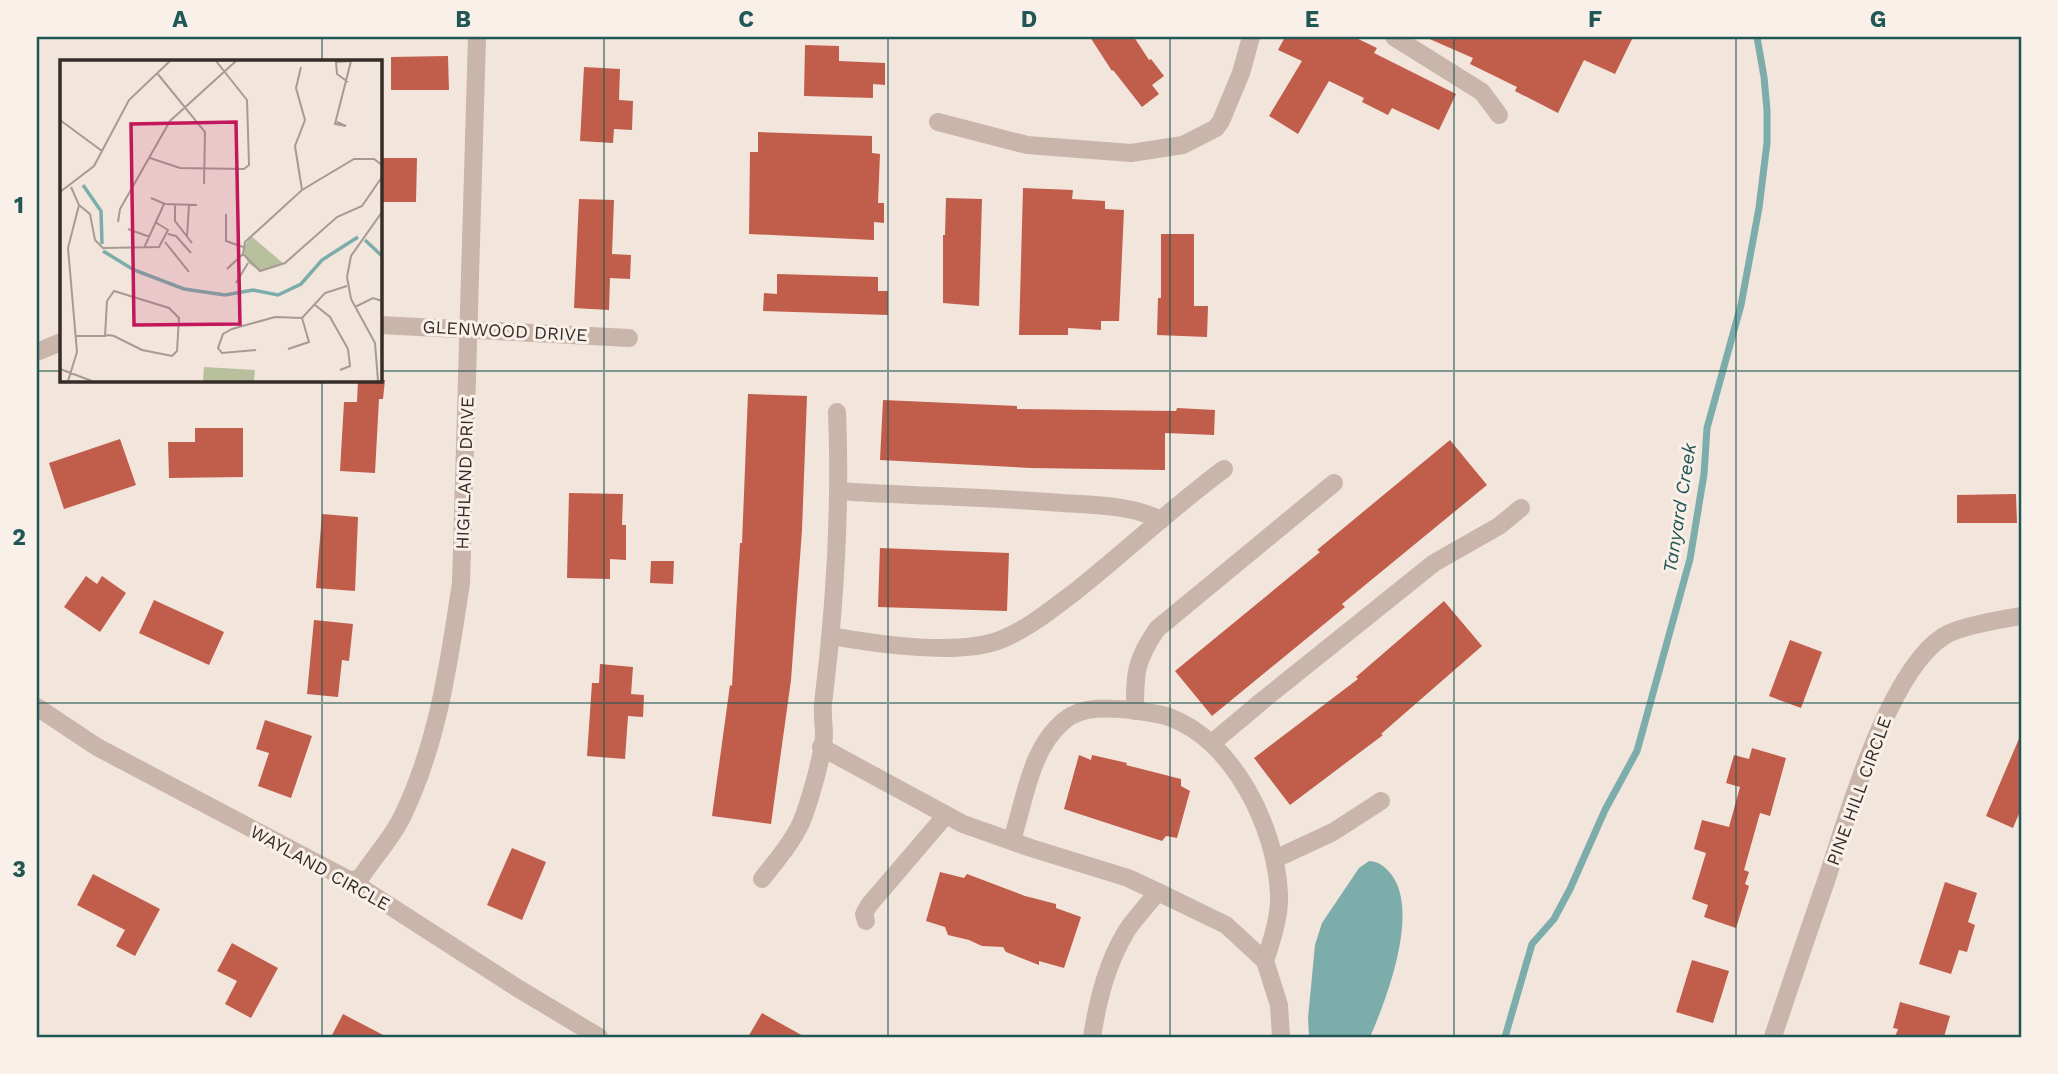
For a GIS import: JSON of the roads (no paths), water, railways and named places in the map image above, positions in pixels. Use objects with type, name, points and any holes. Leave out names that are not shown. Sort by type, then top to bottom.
[{"type":"street","name":"HIGHLAND DRIVE","points":[[351,881],[360,877],[402,818],[430,748],[448,672],[461,583],[477,37]]},
{"type":"street","points":[[938,122],[1027,145],[1131,153],[1183,145],[1216,128],[1221,121],[1241,73],[1251,37]]},
{"type":"street","points":[[1394,37],[1482,92],[1499,115]]},
{"type":"street","name":"GLENWOOD DRIVE","points":[[382,325],[629,338]]},
{"type":"street","points":[[37,352],[60,342]]},
{"type":"street","points":[[762,879],[790,844],[802,820],[824,738],[822,711],[831,636],[838,491],[837,412]]},
{"type":"street","points":[[831,636],[884,645],[921,647],[973,646],[1000,640],[1042,617],[1224,469]]},
{"type":"street","points":[[1135,711],[1135,674],[1142,652],[1157,629],[1334,483]]},
{"type":"street","points":[[838,491],[1008,498],[1106,506],[1151,515],[1161,520]]},
{"type":"street","points":[[1212,743],[1434,563],[1499,526],[1521,508]]},
{"type":"street","name":"PINE HILL CIRCLE","points":[[1773,1037],[1849,813],[1883,722],[1903,682],[1920,658],[1945,635],[1992,621],[2021,616]]},
{"type":"street","name":"WAYLAND CIRCLE","points":[[37,706],[97,747],[351,881],[599,1037]]},
{"type":"street","points":[[1012,840],[1031,774],[1045,742],[1065,720],[1076,713],[1091,709],[1111,708],[1169,717],[1212,743],[1240,778],[1257,809],[1275,859],[1280,896],[1274,932],[1265,961]]},
{"type":"street","points":[[821,747],[963,824],[1128,878],[1226,925],[1265,961],[1279,1005],[1281,1037]]},
{"type":"street","points":[[1275,859],[1333,832],[1381,801]]},
{"type":"street","points":[[866,921],[864,914],[869,905],[946,815]]},
{"type":"street","points":[[1092,1037],[1101,987],[1116,951],[1128,929],[1158,892]]},
{"type":"water","points":[[1369,861],[1382,865],[1391,874],[1399,890],[1402,910],[1398,955],[1385,1000],[1370,1037],[1309,1037],[1308,1018],[1315,945],[1322,923],[1359,868]]},
{"type":"waterway","name":"Tanyard Creek","points":[[1505,1037],[1532,944],[1554,919],[1605,810],[1637,751],[1690,559],[1704,474],[1707,428],[1741,305],[1759,208],[1767,143],[1767,110],[1757,37]]}]
